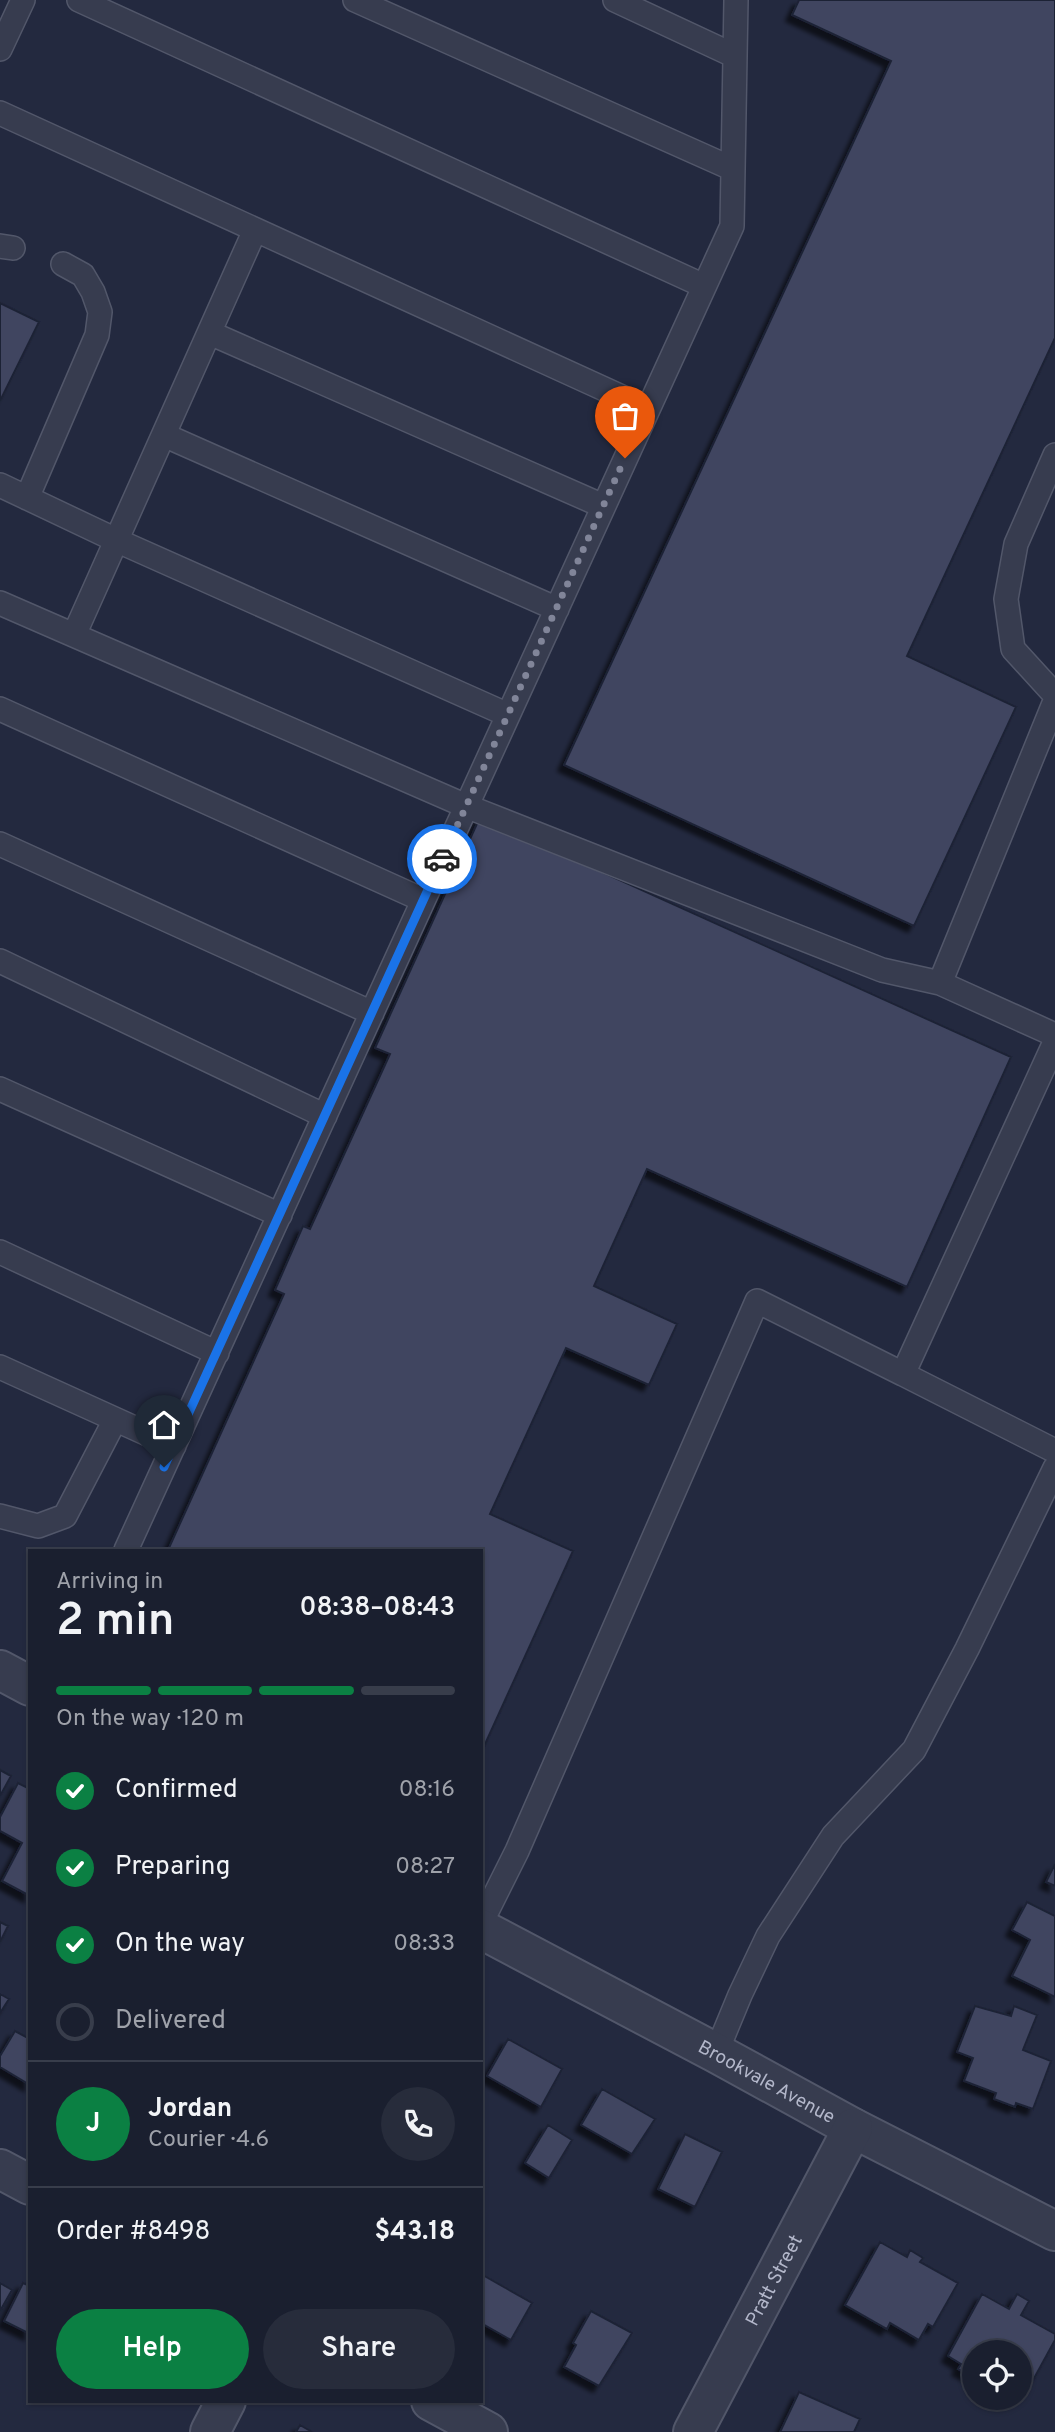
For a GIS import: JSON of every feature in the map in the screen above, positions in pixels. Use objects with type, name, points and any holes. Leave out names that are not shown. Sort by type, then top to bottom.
[{"type":"street","points":[[0,1670],[28,1685]]},
{"type":"street","name":"Brookvale Avenue","points":[[483,1927],[853,2129],[1055,2231]]},
{"type":"street","name":"Pratt Street","points":[[694,2432],[853,2129]]},
{"type":"street","points":[[0,2169],[28,2184]]},
{"type":"street","points":[[210,2432],[225,2403]]},
{"type":"street","points":[[435,2403],[488,2432]]},
{"type":"lane","points":[[0,49],[23,0]]},
{"type":"lane","points":[[79,0],[704,286]]},
{"type":"lane","points":[[355,0],[733,169]]},
{"type":"lane","points":[[615,0],[735,56]]},
{"type":"lane","points":[[126,1549],[732,226],[736,0]]},
{"type":"lane","points":[[0,113],[648,409]]},
{"type":"lane","points":[[74,635],[256,230]]},
{"type":"lane","points":[[27,498],[97,335],[100,312],[93,292],[83,275],[63,264]]},
{"type":"lane","points":[[210,333],[603,506]]},
{"type":"lane","points":[[164,435],[557,609]]},
{"type":"lane","points":[[1055,455],[1016,544],[1006,599],[1013,649],[1055,695]]},
{"type":"lane","points":[[0,485],[117,541],[508,715]]},
{"type":"lane","points":[[0,603],[467,806],[882,970],[940,984],[1055,1035]]},
{"type":"lane","points":[[940,984],[1055,701]]},
{"type":"lane","points":[[0,709],[423,900]]},
{"type":"lane","points":[[0,844],[372,1013]]},
{"type":"lane","points":[[0,961],[325,1116]]},
{"type":"lane","points":[[903,1374],[1055,1042]]},
{"type":"lane","points":[[0,1089],[280,1215]]},
{"type":"lane","points":[[0,1252],[217,1353]]},
{"type":"lane","points":[[483,1922],[517,1851],[757,1301],[1055,1451]]},
{"type":"lane","points":[[0,1367],[174,1446]]},
{"type":"lane","points":[[0,1516],[38,1527],[65,1516],[115,1419]]},
{"type":"lane","points":[[716,2053],[768,1936],[833,1836],[914,1750],[1055,1468]]},
{"type":"building","points":[[799,0],[1055,0],[1055,338],[907,656],[1016,707],[914,926],[564,765],[891,61],[792,15]]},
{"type":"building","points":[[0,303],[39,322],[0,401]]},
{"type":"building","points":[[480,817],[1011,1057],[907,1287],[647,1169],[594,1286],[677,1324],[649,1385],[566,1348],[490,1514],[573,1551],[483,1749],[483,1549],[168,1549],[284,1294],[275,1290],[303,1226],[310,1229],[390,1054],[375,1048]]},
{"type":"building","points":[[0,1770],[11,1776],[0,1796]]},
{"type":"building","points":[[18,1783],[28,1788],[28,1895],[2,1881],[22,1843],[0,1831],[0,1817]]},
{"type":"building","points":[[1055,1864],[1055,1886],[1046,1882]]},
{"type":"building","points":[[1027,1902],[1055,1916],[1055,1997],[1012,1976],[1030,1940],[1012,1930]]},
{"type":"building","points":[[0,1922],[8,1926],[0,1942]]},
{"type":"building","points":[[0,1994],[9,1999],[0,2013]]},
{"type":"building","points":[[975,2006],[1011,2016],[1014,2006],[1037,2015],[1023,2050],[1051,2061],[1033,2109],[1016,2103],[1015,2107],[994,2099],[996,2093],[964,2081],[973,2058],[957,2052]]},
{"type":"building","points":[[15,2031],[28,2038],[28,2084],[0,2067],[0,2056]]},
{"type":"building","points":[[508,2039],[562,2069],[541,2107],[487,2076]]},
{"type":"building","points":[[602,2089],[655,2119],[632,2154],[581,2125]]},
{"type":"building","points":[[548,2125],[572,2140],[549,2178],[525,2163]]},
{"type":"building","points":[[685,2134],[722,2152],[695,2207],[658,2189]]},
{"type":"building","points":[[880,2242],[907,2257],[910,2250],[923,2258],[920,2262],[958,2283],[933,2327],[928,2324],[919,2340],[890,2323],[887,2329],[845,2305]]},
{"type":"building","points":[[483,2275],[532,2303],[511,2340],[483,2324]]},
{"type":"building","points":[[0,2283],[12,2290],[0,2311]]},
{"type":"building","points":[[23,2283],[28,2285],[28,2333],[4,2321]]},
{"type":"building","points":[[982,2294],[1009,2309],[1017,2294],[1029,2301],[1021,2315],[1055,2334],[1055,2340],[1032,2382],[1032,2340],[962,2340],[962,2371],[958,2369],[961,2364],[948,2356]]},
{"type":"building","points":[[591,2311],[632,2333],[599,2386],[564,2367],[576,2345],[573,2343]]},
{"type":"building","points":[[799,2392],[860,2419],[854,2432],[780,2432]]},
{"type":"building","points":[[300,2425],[312,2432],[296,2432]]},
{"type":"way so far","points":[[442,859],[625,458]]},
{"type":"route","points":[[164,1467],[442,859]]}]
